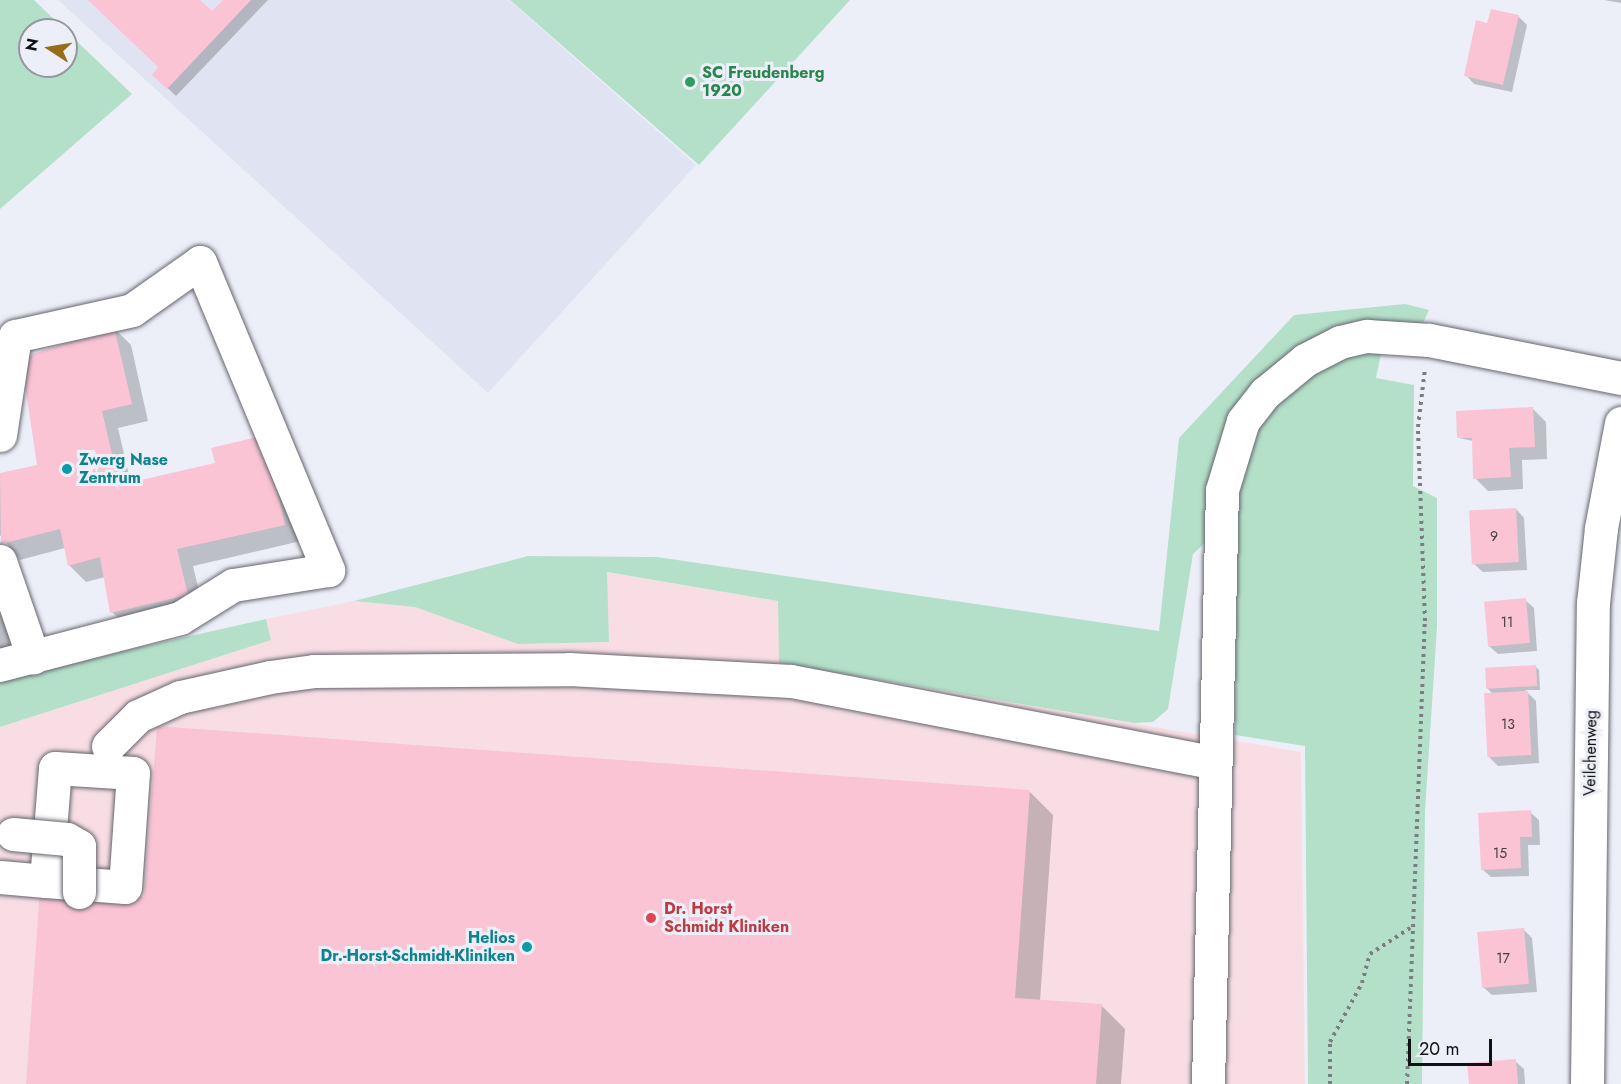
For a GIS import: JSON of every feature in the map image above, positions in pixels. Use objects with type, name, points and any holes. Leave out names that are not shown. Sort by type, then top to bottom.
[{"type":"street","points":[[0,435],[15,336],[132,310],[200,262],[328,570],[233,585],[180,618],[0,665]]},
{"type":"street","points":[[1209,1084],[1213,762],[1222,490],[1243,421],[1283,377],[1305,360],[1340,342],[1367,336],[1429,340],[1621,378]]},
{"type":"street","name":"Veilchenweg","points":[[1587,1084],[1593,603],[1601,528],[1621,423]]},
{"type":"street","points":[[0,561],[33,657]]},
{"type":"street","points":[[108,746],[138,716],[180,697],[270,677],[314,671],[569,669],[791,681],[998,717],[1213,762]]},
{"type":"street","points":[[6,834],[67,839],[79,846],[79,892]]},
{"type":"street","points":[[0,877],[46,881]]},
{"type":"path","points":[[1407,1084],[1411,928],[1425,621],[1418,427],[1429,340]]},
{"type":"path","points":[[1330,1084],[1330,1042],[1362,983],[1370,954],[1411,928]]},
{"type":"shaded area","points":[[58,0],[509,0],[696,165],[488,393]]},
{"type":"shaded area","name":"Dr. Horst Schmidt Kliniken","points":[[606,572],[778,601],[780,663],[1301,752],[1305,1084],[0,1084],[0,727],[271,639],[266,619],[354,601],[415,607],[518,644],[609,642]]},
{"type":"green space","points":[[0,0],[34,0],[53,18],[18,18],[18,78],[78,78],[78,42],[132,94],[0,209]]},
{"type":"green space","name":"SC Freudenberg 1920","points":[[510,0],[850,0],[699,165]]},
{"type":"green space","points":[[1405,304],[1429,310],[1422,325],[1387,325],[1376,378],[1414,385],[1413,486],[1437,498],[1437,627],[1425,811],[1422,1084],[1308,1084],[1305,746],[1235,735],[1237,550],[1207,541],[1193,554],[1168,709],[1153,722],[1134,723],[779,663],[778,601],[607,572],[609,642],[518,644],[415,607],[354,601],[528,556],[657,557],[1159,631],[1179,438],[1294,315]]},
{"type":"green space","points":[[266,619],[271,640],[0,727],[0,679]]},
{"type":"building","points":[[88,0],[200,0],[212,11],[223,0],[251,0],[167,89],[152,75],[158,67]]},
{"type":"building","points":[[1491,9],[1519,15],[1503,85],[1464,76],[1476,20],[1487,23]]},
{"type":"building","name":"Zwerg Nase Zentrum","points":[[114,327],[132,404],[102,411],[119,485],[215,463],[211,448],[265,435],[285,525],[177,549],[188,595],[110,613],[100,557],[68,566],[60,529],[1,544],[0,473],[37,465],[21,358]]},
{"type":"building","points":[[1533,407],[1535,447],[1509,448],[1511,477],[1473,479],[1472,438],[1457,438],[1456,411]]},
{"type":"building","points":[[1516,508],[1519,562],[1472,564],[1469,510]]},
{"type":"building","points":[[1526,598],[1530,643],[1488,646],[1484,602]]},
{"type":"building","points":[[1536,665],[1537,686],[1486,689],[1485,668]]},
{"type":"building","points":[[1528,691],[1531,755],[1487,757],[1484,693]]},
{"type":"building","name":"Helios Dr.-Horst-Schmidt-Kliniken","points":[[157,726],[1030,790],[1015,998],[1102,1004],[1096,1084],[26,1084],[40,889],[144,897]]},
{"type":"building","points":[[1531,810],[1532,837],[1520,837],[1521,868],[1481,870],[1478,813]]},
{"type":"building","points":[[1524,928],[1529,984],[1482,988],[1477,932]]},
{"type":"building","points":[[1516,1059],[1518,1084],[1469,1084],[1467,1063]]},
{"type":"place","name":"SC Freudenberg 1920","points":[[690,82]]},
{"type":"place","name":"Zwerg Nase Zentrum","points":[[67,469]]},
{"type":"place","name":"Dr. Horst Schmidt Kliniken","points":[[651,918]]},
{"type":"place","name":"Helios Dr.-Horst-Schmidt-Kliniken","points":[[527,947]]}]
